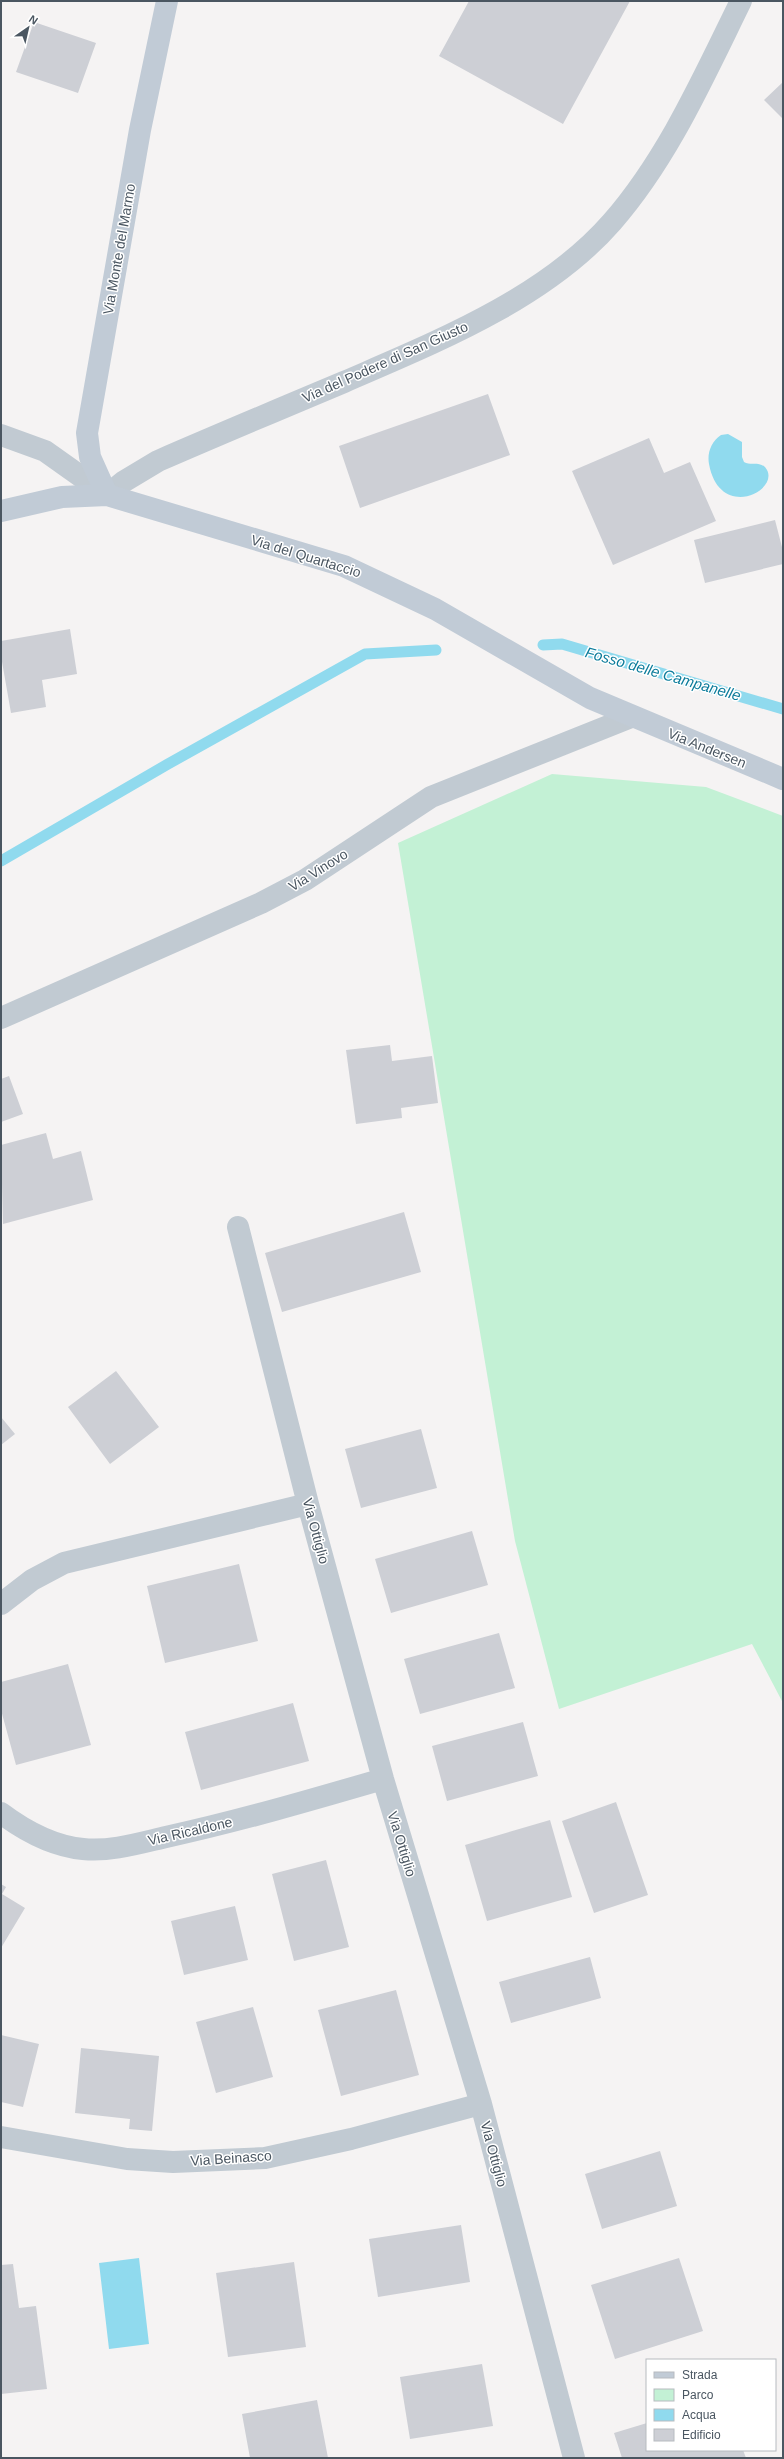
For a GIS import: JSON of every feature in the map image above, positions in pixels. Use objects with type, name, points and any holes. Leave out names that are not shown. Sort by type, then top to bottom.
[{"type":"street","name":"Via Monte del Marmo","points":[[107,495],[90,457],[87,433],[140,130],[167,1]]},
{"type":"street","name":"Via del Podere di San Giusto","points":[[107,495],[123,482],[158,461],[413,352],[537,286],[559,271],[584,251],[611,223],[653,166],[690,102],[741,1]]},
{"type":"street","points":[[1,435],[45,451],[107,495]]},
{"type":"street","name":"Via del Quartaccio","points":[[1,511],[62,497],[107,495],[357,571],[435,609],[561,683],[631,717]]},
{"type":"street","name":"Via Andersen","points":[[631,717],[783,779]]},
{"type":"street","name":"Via Vinovo","points":[[1,1018],[262,903],[304,880],[431,797],[631,717]]},
{"type":"street","name":"Via Ottiglio","points":[[238,1227],[308,1504],[382,1779],[481,2104],[574,2458]]},
{"type":"street","points":[[1,1604],[46,1571],[74,1560],[308,1504]]},
{"type":"street","name":"Via Ricaldone","points":[[1,1813],[13,1822],[66,1847],[102,1849],[128,1846],[214,1827],[382,1779]]},
{"type":"street","name":"Via Beinasco","points":[[1,2137],[127,2160],[173,2162],[265,2158],[351,2139],[481,2104]]},
{"type":"green space","points":[[552,774],[706,787],[783,816],[783,1703],[752,1644],[559,1709],[515,1541],[398,843]]},
{"type":"water","points":[[728,434],[742,442],[742,457],[744,462],[762,465],[765,467],[768,476],[766,484],[759,491],[748,496],[737,497],[725,492],[715,482],[709,464],[709,452],[712,444],[721,435]]},
{"type":"water","points":[[139,2258],[149,2344],[109,2349],[99,2263]]},
{"type":"building","points":[[469,1],[630,1],[563,124],[439,56]]},
{"type":"building","points":[[34,22],[96,43],[78,93],[16,72]]},
{"type":"building","points":[[783,82],[783,119],[764,100]]},
{"type":"building","points":[[488,394],[510,455],[360,508],[339,446]]},
{"type":"building","points":[[649,438],[664,473],[690,462],[716,521],[613,565],[572,471]]},
{"type":"building","points":[[775,520],[783,551],[783,564],[705,583],[694,540]]},
{"type":"building","points":[[70,629],[77,674],[42,680],[46,707],[11,713],[1,656],[1,641]]},
{"type":"building","points":[[390,1045],[392,1061],[432,1056],[438,1103],[401,1108],[402,1118],[356,1124],[346,1050]]},
{"type":"building","points":[[9,1076],[23,1114],[1,1122],[1,1079]]},
{"type":"building","points":[[46,1133],[53,1159],[81,1151],[93,1200],[3,1224],[1,1145]]},
{"type":"building","points":[[404,1212],[421,1272],[282,1312],[265,1253]]},
{"type":"building","points":[[116,1371],[159,1427],[110,1464],[68,1407]]},
{"type":"building","points":[[1,1417],[15,1434],[1,1445]]},
{"type":"building","points":[[421,1429],[437,1488],[361,1508],[345,1449]]},
{"type":"building","points":[[472,1531],[488,1585],[391,1613],[375,1559]]},
{"type":"building","points":[[239,1564],[258,1641],[165,1663],[147,1586]]},
{"type":"building","points":[[499,1633],[515,1688],[420,1714],[404,1659]]},
{"type":"building","points":[[68,1664],[91,1745],[16,1765],[1,1710],[1,1682]]},
{"type":"building","points":[[293,1703],[309,1761],[201,1790],[185,1732]]},
{"type":"building","points":[[523,1722],[538,1776],[447,1801],[432,1746]]},
{"type":"building","points":[[616,1802],[648,1895],[594,1913],[562,1821]]},
{"type":"building","points":[[550,1820],[572,1897],[487,1921],[465,1845]]},
{"type":"building","points":[[326,1860],[349,1947],[294,1961],[272,1874]]},
{"type":"building","points":[[1,1884],[6,1887],[2,1894],[25,1908],[1,1948]]},
{"type":"building","points":[[235,1906],[248,1960],[184,1975],[171,1921]]},
{"type":"building","points":[[590,1957],[601,1998],[511,2023],[499,1982]]},
{"type":"building","points":[[396,1990],[419,2075],[341,2096],[318,2010]]},
{"type":"building","points":[[253,2007],[273,2077],[216,2093],[196,2022]]},
{"type":"building","points":[[1,2035],[39,2044],[23,2107],[1,2102]]},
{"type":"building","points":[[81,2048],[159,2056],[152,2131],[129,2129],[130,2119],[75,2113]]},
{"type":"building","points":[[660,2151],[677,2206],[602,2229],[585,2174]]},
{"type":"building","points":[[461,2225],[470,2282],[378,2297],[369,2239]]},
{"type":"building","points":[[679,2258],[703,2331],[615,2359],[591,2285]]},
{"type":"building","points":[[294,2262],[306,2347],[228,2357],[216,2273]]},
{"type":"building","points":[[13,2264],[19,2308],[36,2306],[47,2389],[1,2394],[1,2265]]},
{"type":"building","points":[[482,2364],[493,2426],[410,2439],[400,2377]]},
{"type":"building","points":[[317,2400],[328,2458],[250,2458],[242,2414]]},
{"type":"building","points":[[646,2423],[646,2451],[743,2451],[746,2458],[622,2458],[614,2433]]},
{"type":"waterway","name":"Fosso delle Campanelle","points":[[543,645],[562,644],[783,709]]},
{"type":"waterway","points":[[1,861],[168,764],[365,654],[436,650]]}]
